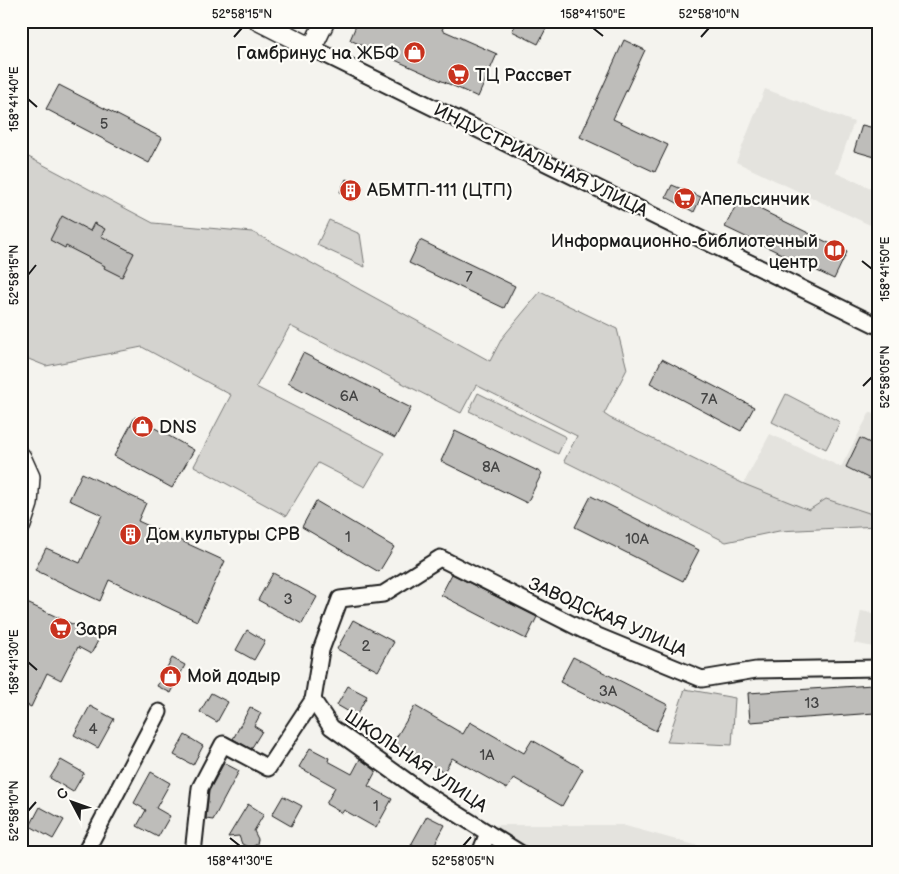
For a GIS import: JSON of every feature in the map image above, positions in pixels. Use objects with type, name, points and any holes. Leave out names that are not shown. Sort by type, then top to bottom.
[{"type":"street","name":"ИНДУСТРИАЛЬНАЯ УЛИЦА","points":[[258,21],[878,326]]},
{"type":"street","points":[[312,48],[324,21]]},
{"type":"street","points":[[21,457],[30,477],[28,504],[21,525]]},
{"type":"street","name":"ЗАВОДСКАЯ УЛИЦА","points":[[313,700],[321,650],[340,600],[383,594],[440,558],[583,630],[702,680],[756,670],[878,668]]},
{"type":"street","points":[[193,853],[200,788],[223,744],[268,768],[313,700]]},
{"type":"street","name":"ШКОЛЬНАЯ УЛИЦА","points":[[313,700],[331,727],[418,789],[488,833],[480,853]]},
{"type":"street","points":[[85,853],[159,712]]},
{"type":"street","points":[[488,833],[520,853]]},
{"type":"shaded area","points":[[765,89],[854,122],[836,173],[878,191],[878,207],[870,225],[736,162]]},
{"type":"shaded area","points":[[21,153],[153,223],[252,232],[490,361],[502,338],[540,292],[617,329],[627,369],[604,414],[744,484],[809,510],[826,499],[878,516],[878,526],[779,531],[726,542],[564,461],[577,436],[476,385],[461,413],[290,326],[256,387],[385,453],[365,487],[318,463],[286,516],[194,466],[231,395],[142,347],[46,366],[21,356]]},
{"type":"shaded area","points":[[329,220],[360,234],[365,267],[317,245]]},
{"type":"shaded area","points":[[478,393],[566,437],[558,454],[469,411]]},
{"type":"shaded area","points":[[786,394],[840,422],[826,449],[772,422]]},
{"type":"shaded area","points":[[870,412],[878,416],[878,526],[731,507],[770,434],[841,467]]},
{"type":"shaded area","points":[[861,611],[878,614],[878,648],[854,643]]},
{"type":"shaded area","points":[[685,689],[735,698],[732,745],[667,742]]},
{"type":"shaded area","points":[[496,825],[622,825],[724,853],[485,853]]},
{"type":"building","name":"ТЦ Рассвет","points":[[358,21],[446,21],[442,30],[497,54],[478,97],[350,40]]},
{"type":"building","points":[[518,21],[550,21],[538,44],[512,31]]},
{"type":"building","points":[[624,40],[645,50],[613,119],[668,145],[655,172],[580,137]]},
{"type":"building","points":[[59,85],[162,138],[149,163],[46,109]]},
{"type":"building","points":[[862,125],[878,129],[878,147],[875,157],[854,151]]},
{"type":"building","name":"АБМТП-111 (ЦТП)","points":[[346,179],[363,188],[356,200],[340,192]]},
{"type":"building","name":"Апельсинчик","points":[[672,185],[701,197],[694,212],[666,197]]},
{"type":"building","points":[[739,199],[847,252],[834,279],[725,227]]},
{"type":"building","points":[[62,216],[90,231],[94,223],[105,229],[101,236],[134,253],[122,277],[104,268],[105,266],[50,240]]},
{"type":"building","points":[[420,240],[515,286],[504,308],[409,263]]},
{"type":"building","points":[[303,353],[411,408],[395,438],[288,383]]},
{"type":"building","points":[[662,359],[754,407],[741,431],[650,383]]},
{"type":"building","points":[[135,417],[194,450],[172,488],[114,456]]},
{"type":"building","points":[[455,431],[542,473],[527,503],[441,461]]},
{"type":"building","points":[[860,438],[878,447],[878,483],[846,467]]},
{"type":"building","name":"Дом культуры СРВ","points":[[82,473],[146,503],[138,521],[225,561],[197,621],[109,580],[100,601],[35,570],[46,548],[80,563],[102,515],[69,500]]},
{"type":"building","points":[[591,496],[699,550],[683,581],[575,527]]},
{"type":"building","points":[[316,501],[394,547],[379,572],[302,527]]},
{"type":"building","points":[[273,573],[317,597],[302,624],[258,600]]},
{"type":"building","points":[[452,574],[537,617],[526,639],[441,595]]},
{"type":"building","points":[[27,603],[100,637],[91,654],[78,647],[61,680],[47,673],[31,707],[21,702],[21,616]]},
{"type":"building","points":[[353,620],[394,642],[378,671],[337,649]]},
{"type":"building","points":[[247,630],[265,641],[254,660],[236,650]]},
{"type":"building","points":[[573,657],[668,705],[656,731],[560,682]]},
{"type":"building","name":"Мой додыр","points":[[172,658],[185,665],[171,693],[157,686]]},
{"type":"building","points":[[873,685],[875,713],[750,722],[748,693]]},
{"type":"building","points":[[348,686],[367,696],[356,716],[337,705]]},
{"type":"building","points":[[211,693],[228,702],[217,722],[200,712]]},
{"type":"building","points":[[90,706],[114,719],[98,748],[74,735]]},
{"type":"building","points":[[415,706],[463,734],[470,722],[524,753],[532,740],[583,769],[562,806],[514,778],[507,789],[452,758],[444,772],[393,743]]},
{"type":"building","points":[[250,707],[261,713],[254,726],[262,731],[251,749],[233,739]]},
{"type":"building","points":[[185,735],[203,746],[193,765],[174,755]]},
{"type":"building","points":[[310,748],[329,758],[328,761],[352,774],[360,759],[376,771],[368,786],[392,799],[376,828],[344,810],[342,813],[326,804],[335,787],[299,767]]},
{"type":"building","points":[[61,760],[84,773],[73,792],[50,778]]},
{"type":"building","points":[[224,763],[239,771],[213,820],[206,819],[209,791]]},
{"type":"building","points":[[151,772],[170,783],[156,808],[170,816],[158,837],[137,826],[146,810],[134,803]]},
{"type":"building","points":[[283,796],[302,806],[291,826],[272,815]]},
{"type":"building","points":[[248,804],[264,814],[254,831],[258,839],[257,844],[250,848],[242,844],[239,836],[228,837]]},
{"type":"building","points":[[40,807],[64,820],[53,839],[30,826]]},
{"type":"building","points":[[427,816],[445,825],[430,853],[411,845]]},
{"type":"place","name":"Гамбринус на ЖБФ","points":[[415,53]]},
{"type":"place","name":"ТЦ Рассвет","points":[[459,75]]},
{"type":"place","name":"АБМТП-111 (ЦТП)","points":[[351,190]]},
{"type":"place","name":"Апельсинчик","points":[[685,199]]},
{"type":"place","name":"Информационно-библиотечный центр","points":[[834,251]]},
{"type":"place","name":"DNS","points":[[143,427]]},
{"type":"place","name":"Дом культуры СРВ","points":[[130,534]]},
{"type":"place","name":"Заря","points":[[60,629]]},
{"type":"place","name":"Мой додыр","points":[[171,676]]}]
